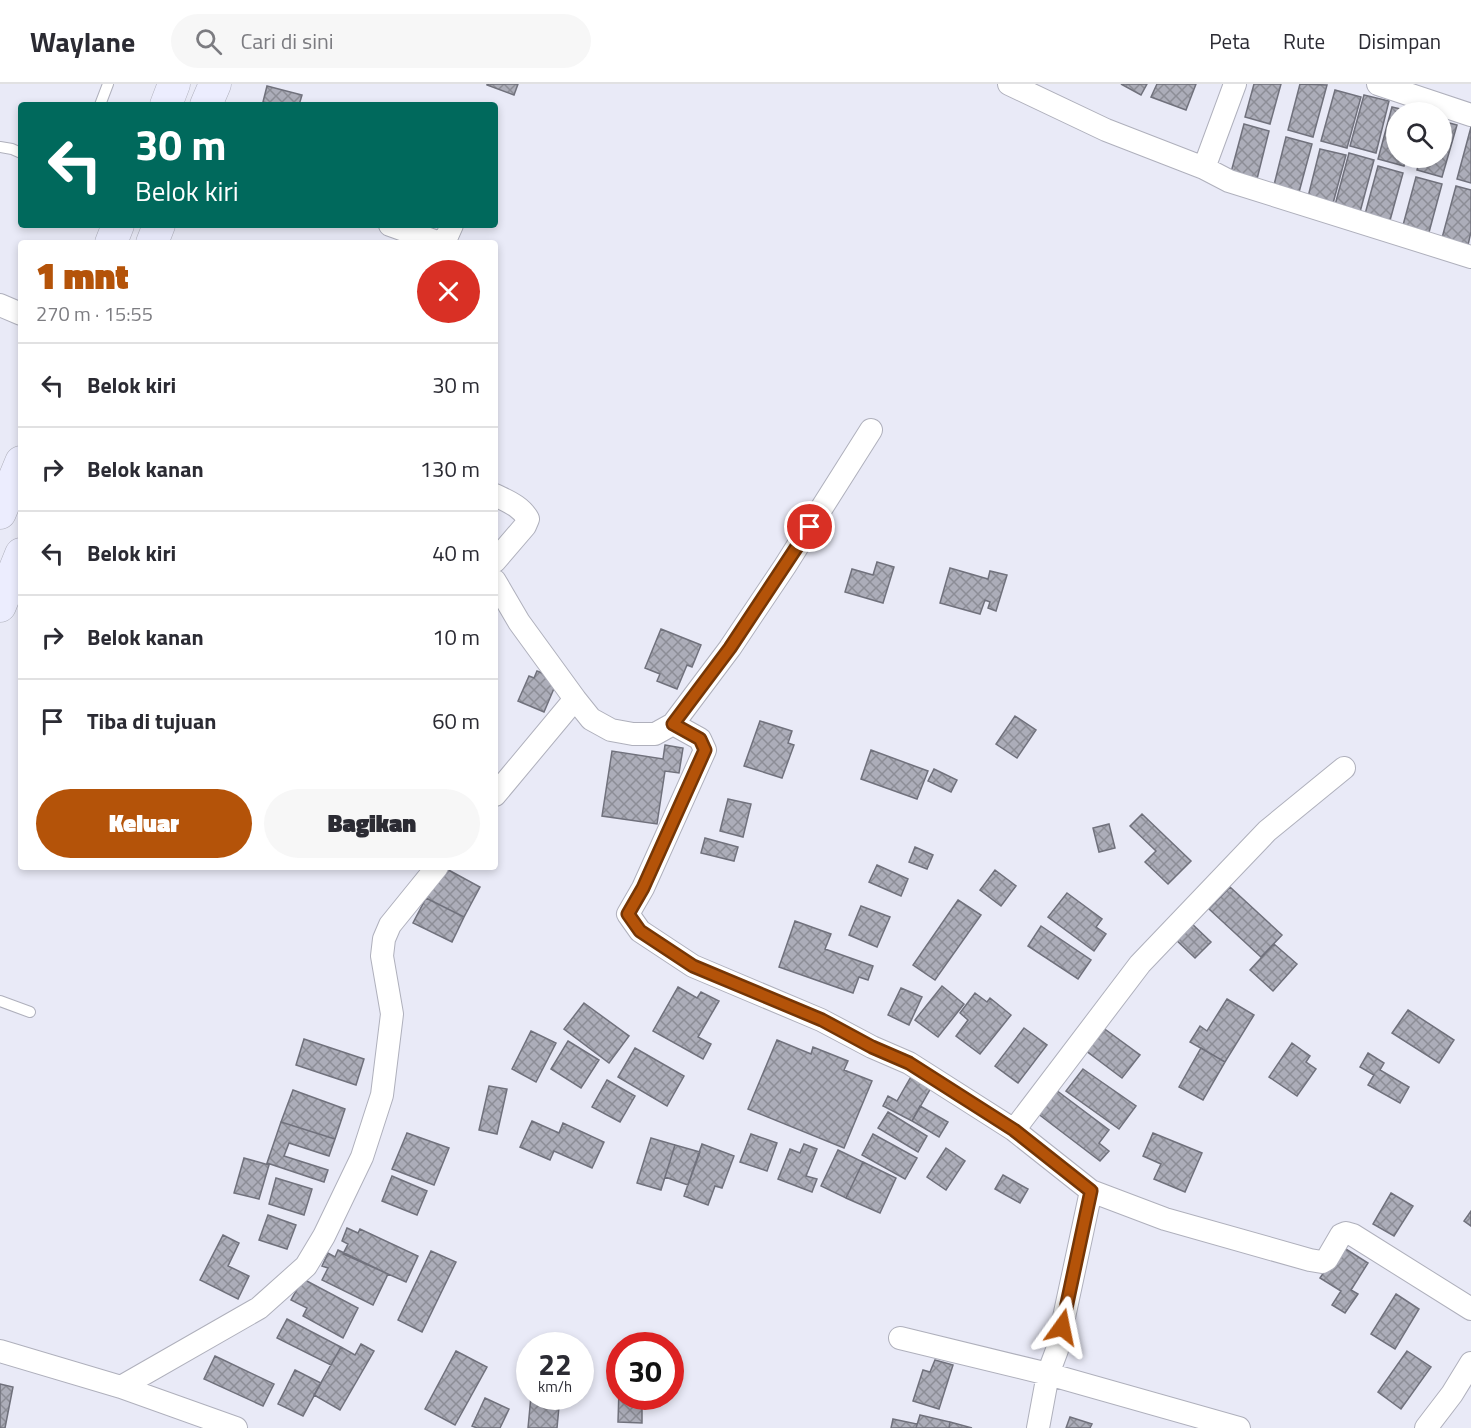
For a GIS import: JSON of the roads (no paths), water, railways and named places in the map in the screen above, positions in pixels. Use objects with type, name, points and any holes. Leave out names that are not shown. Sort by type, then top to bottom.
[{"type":"main road","points":[[167,102],[174,84]]},
{"type":"main road","points":[[207,102],[214,84]]},
{"type":"main road","points":[[0,513],[18,469]]},
{"type":"main road","points":[[0,606],[18,561]]},
{"type":"street","points":[[1009,84],[1106,130],[1204,168],[1228,181],[1471,257]]},
{"type":"street","points":[[1204,168],[1235,84]]},
{"type":"street","points":[[1378,84],[1471,115]]},
{"type":"street","points":[[399,228],[433,240]]},
{"type":"street","points":[[0,305],[18,313]]},
{"type":"street","points":[[498,586],[519,622],[591,719],[611,730],[633,734],[655,734],[673,724],[730,648],[871,430]]},
{"type":"street","points":[[498,496],[515,505],[528,519],[525,526],[498,558]]},
{"type":"street","points":[[498,791],[575,699]]},
{"type":"street","points":[[673,724],[700,739],[705,750],[643,888],[628,914],[640,931],[693,966],[822,1020],[872,1047],[909,1063],[1014,1130],[1091,1191],[1165,1219],[1310,1260],[1322,1262],[1327,1259],[1341,1235],[1346,1233],[1353,1235],[1471,1309]]},
{"type":"street","points":[[1014,1130],[1140,964],[1267,831],[1344,768]]},
{"type":"street","points":[[121,1387],[259,1308],[306,1266],[363,1157],[382,1095],[392,1014],[382,956],[384,939],[390,925],[435,870]]},
{"type":"street","points":[[1038,1428],[1048,1374],[1057,1350],[1091,1191]]},
{"type":"street","points":[[900,1338],[1048,1374],[1239,1428]]},
{"type":"street","points":[[0,1351],[121,1387],[236,1428]]},
{"type":"street","points":[[1426,1428],[1452,1394],[1471,1363]]},
{"type":"lane","points":[[101,102],[108,84]]},
{"type":"lane","points":[[0,147],[18,152]]},
{"type":"lane","points":[[0,1001],[30,1012]]}]
